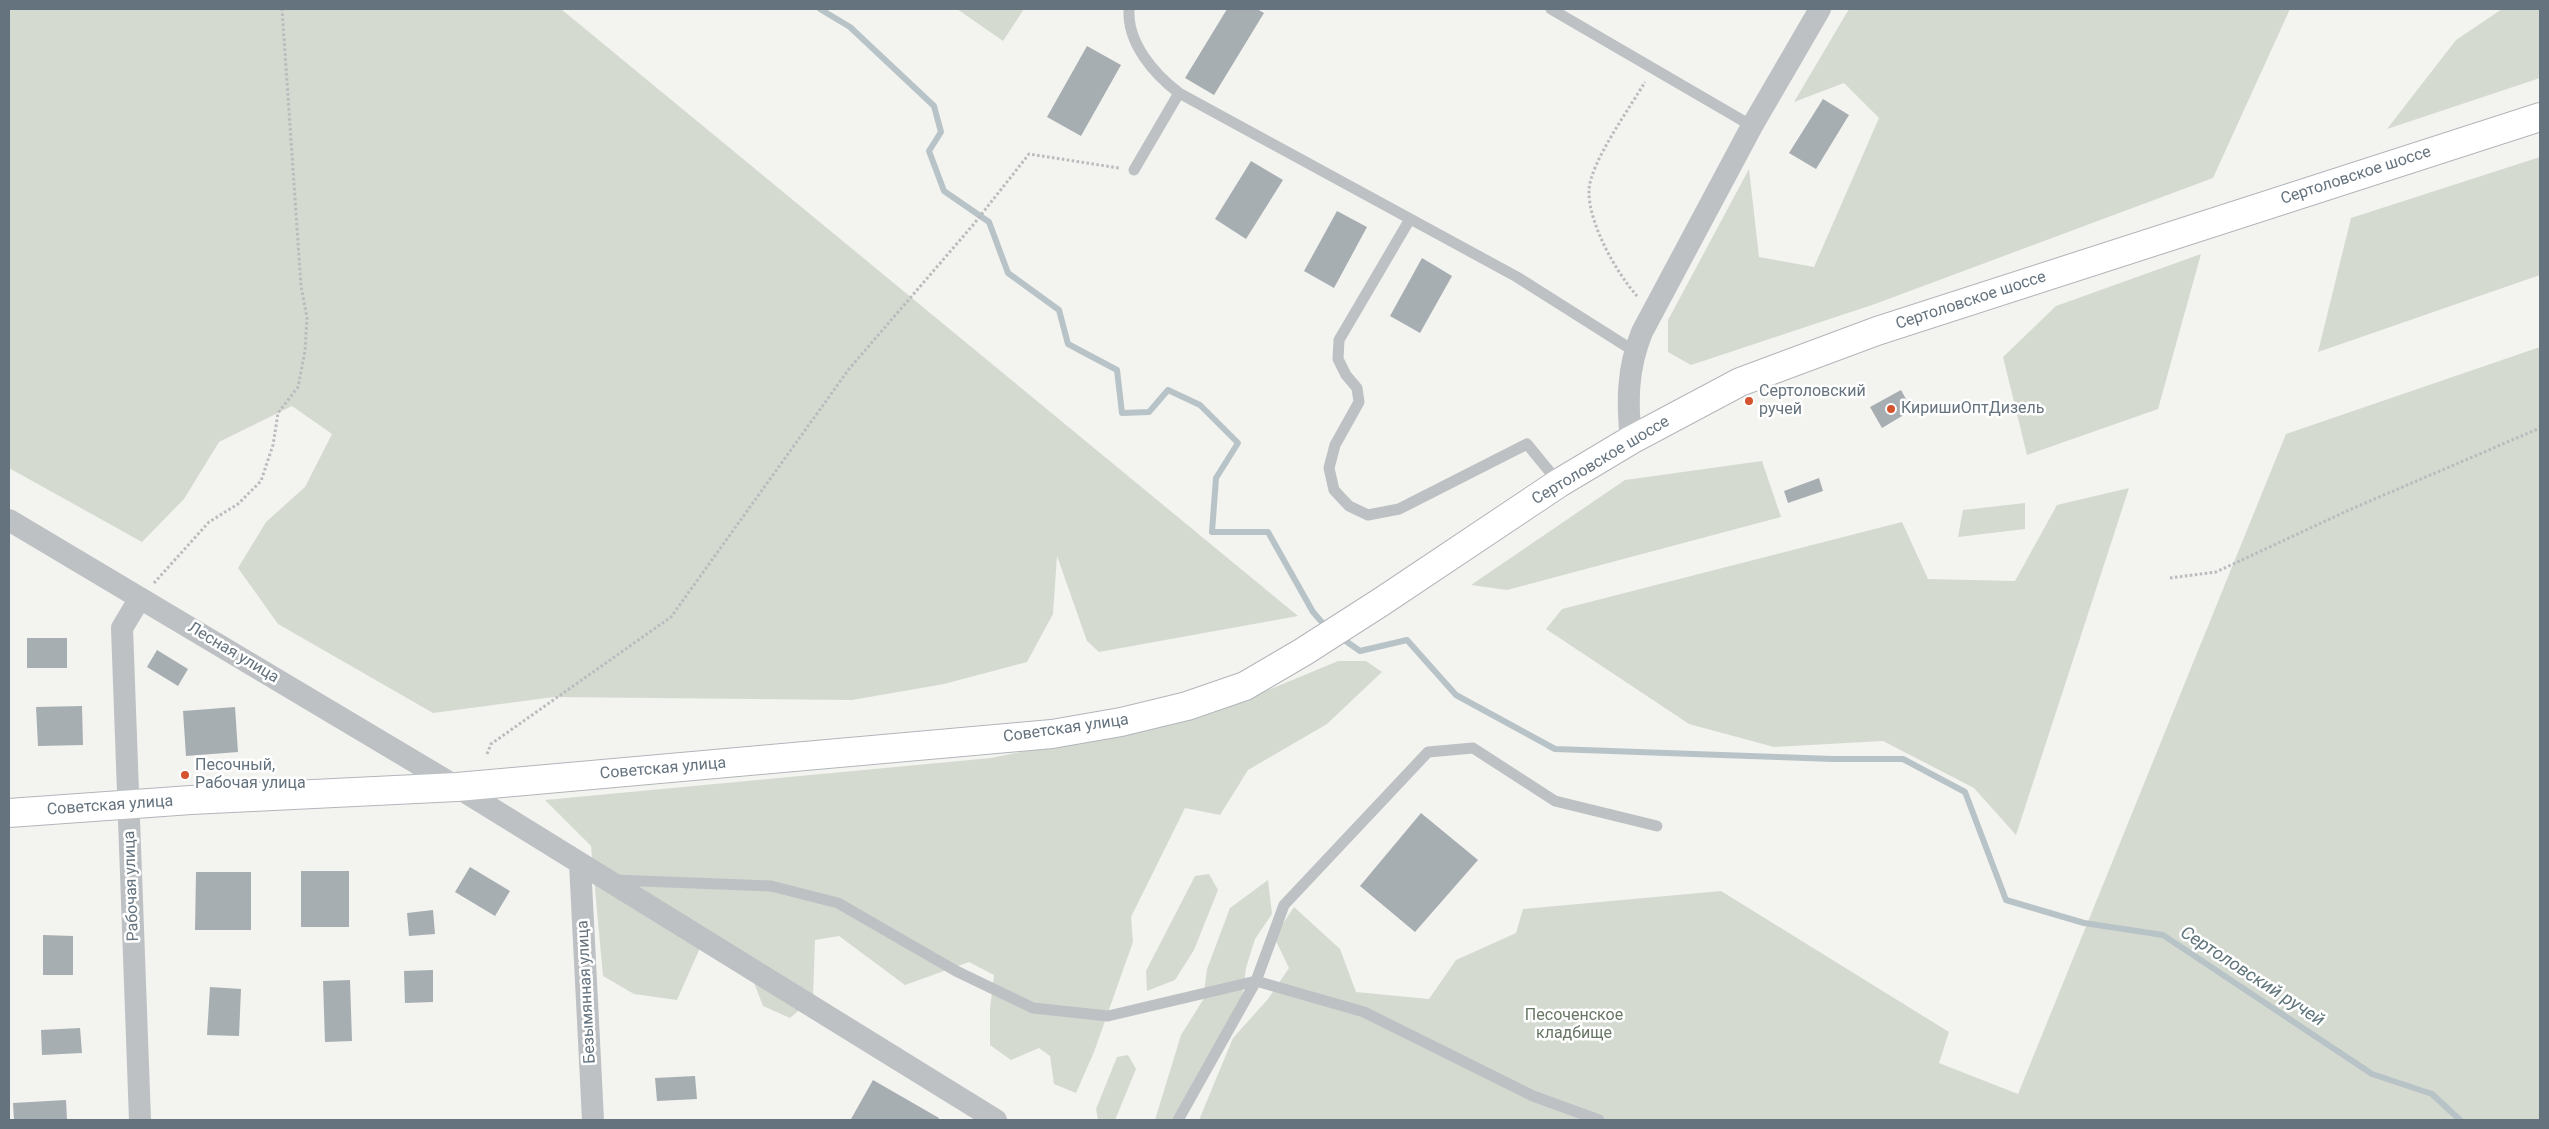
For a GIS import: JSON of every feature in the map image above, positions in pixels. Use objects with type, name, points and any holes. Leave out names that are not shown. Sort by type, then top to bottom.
[{"type":"main road","name":"Сертоловское шоссе","points":[[1381,602],[1560,483],[1631,440],[1740,382],[1869,334],[2540,117]]},
{"type":"main road","name":"Советская улица","points":[[9,814],[130,804],[457,787],[1052,734],[1121,722],[1187,706],[1245,686],[1303,652],[1381,602]]},
{"type":"street","points":[[1631,440],[1628,387],[1634,351],[1651,312],[1752,126],[1820,9]]},
{"type":"street","name":"Лесная улица","points":[[9,520],[457,787],[996,1120]]},
{"type":"street","name":"Рабочая улица","points":[[140,598],[122,628],[130,804],[140,1120]]},
{"type":"street","name":"Безымянная улица","points":[[580,863],[593,1120]]},
{"type":"lane","points":[[1129,9],[1128,16],[1139,49],[1160,79],[1179,93],[1518,277],[1634,351]]},
{"type":"lane","points":[[1551,9],[1752,126]]},
{"type":"lane","points":[[1134,170],[1179,93]]},
{"type":"lane","points":[[1410,219],[1339,340],[1338,359],[1346,375],[1357,388],[1359,402],[1335,445],[1329,468],[1334,490],[1349,506],[1368,515],[1399,509],[1527,444],[1560,483]]},
{"type":"lane","points":[[1178,1120],[1256,982],[1284,905],[1428,752],[1472,748],[1555,801],[1657,826]]},
{"type":"lane","points":[[607,879],[771,886],[838,902],[956,971],[1032,1008],[1108,1016],[1256,982],[1364,1012],[1533,1096],[1599,1120]]},
{"type":"path","points":[[140,598],[209,522],[238,504],[261,480],[273,445],[278,413],[298,387],[306,351],[307,318],[301,286],[282,9]]},
{"type":"path","points":[[1651,312],[1626,283],[1597,231],[1589,190],[1598,163],[1653,68]]},
{"type":"path","points":[[487,754],[490,744],[671,617],[849,369],[973,225],[986,206],[1029,154],[1134,170]]},
{"type":"path","points":[[2170,578],[2216,572],[2349,510],[2540,428]]},
{"type":"green space","points":[[9,9],[561,9],[1298,616],[1099,652],[1087,641],[1057,556],[1053,614],[1027,662],[944,684],[852,700],[554,697],[433,713],[278,624],[238,568],[266,522],[305,487],[332,434],[292,406],[219,442],[184,499],[142,542],[9,468]]},
{"type":"green space","points":[[957,9],[1024,9],[1003,41]]},
{"type":"green space","points":[[1849,9],[2290,9],[2213,178],[1875,304],[1691,365],[1668,352],[1668,320],[1749,169],[1759,257],[1814,267],[1879,118],[1844,83],[1794,102]]},
{"type":"green space","points":[[2502,9],[2540,9],[2540,78],[2387,129],[2456,40]]},
{"type":"green space","points":[[2540,157],[2540,275],[2318,352],[2351,218]]},
{"type":"green space","points":[[2201,254],[2158,409],[2027,455],[2003,357],[2056,306]]},
{"type":"green space","name":"Песоченское кладбище","points":[[2540,347],[2540,1120],[1199,1120],[1233,1038],[1268,999],[1289,968],[1274,937],[1294,907],[1340,949],[1356,992],[1429,999],[1456,960],[1516,933],[1523,909],[1721,891],[1949,1032],[1939,1063],[2018,1094],[2286,434]]},
{"type":"green space","points":[[1762,461],[1781,517],[1507,590],[1471,585],[1625,480]]},
{"type":"green space","points":[[2129,488],[2016,835],[1974,788],[1883,741],[1774,747],[1689,724],[1546,629],[1562,609],[1902,522],[1928,579],[2015,581],[2057,505]]},
{"type":"green space","points":[[2025,503],[2025,529],[1958,537],[1963,510]]},
{"type":"green space","points":[[1338,661],[1366,661],[1382,672],[1327,724],[1248,770],[1220,815],[1185,808],[1131,917],[1133,942],[1094,1052],[1076,1093],[1054,1084],[1050,1056],[1039,1048],[1011,1060],[990,1045],[990,1009],[994,975],[969,962],[905,985],[839,936],[815,940],[813,998],[790,1018],[763,1006],[744,957],[700,948],[677,1000],[634,994],[603,976],[591,846],[545,800],[991,758],[1213,713]]},
{"type":"green space","points":[[1209,874],[1218,890],[1194,950],[1175,980],[1147,991],[1146,971],[1195,876]]},
{"type":"green space","points":[[1268,880],[1272,914],[1255,939],[1246,968],[1241,1006],[1177,1120],[1155,1120],[1181,1035],[1203,1000],[1207,969],[1230,908]]},
{"type":"green space","points":[[1128,1055],[1136,1069],[1115,1120],[1098,1120],[1096,1109],[1117,1057]]},
{"type":"building","points":[[1227,9],[1257,9],[1264,13],[1214,95],[1185,78]]},
{"type":"building","points":[[1087,46],[1121,65],[1081,136],[1047,117]]},
{"type":"building","points":[[1823,99],[1849,115],[1816,169],[1789,153]]},
{"type":"building","points":[[1251,161],[1283,180],[1246,239],[1215,219]]},
{"type":"building","points":[[1337,211],[1367,227],[1334,288],[1304,271]]},
{"type":"building","points":[[1422,258],[1452,276],[1420,333],[1390,316]]},
{"type":"building","name":"КиришиОптДизель","points":[[1901,390],[1912,410],[1882,428],[1870,407]]},
{"type":"building","points":[[1819,478],[1823,491],[1788,503],[1784,491]]},
{"type":"building","points":[[27,638],[67,638],[67,668],[27,668]]},
{"type":"building","points":[[157,650],[188,669],[178,686],[147,667]]},
{"type":"building","points":[[82,706],[83,745],[38,746],[36,707]]},
{"type":"building","points":[[235,707],[238,752],[186,756],[183,711]]},
{"type":"building","points":[[1421,813],[1478,860],[1415,932],[1360,886]]},
{"type":"building","points":[[470,867],[510,891],[495,916],[455,892]]},
{"type":"building","points":[[301,871],[349,871],[349,927],[301,927]]},
{"type":"building","points":[[196,872],[251,872],[251,930],[195,930]]},
{"type":"building","points":[[433,910],[435,934],[409,936],[407,913]]},
{"type":"building","points":[[43,935],[73,936],[73,975],[43,975]]},
{"type":"building","points":[[433,970],[433,1002],[405,1003],[404,971]]},
{"type":"building","points":[[350,980],[352,1041],[325,1042],[323,981]]},
{"type":"building","points":[[210,987],[241,989],[239,1036],[207,1035]]},
{"type":"building","points":[[80,1028],[82,1053],[42,1055],[41,1030]]},
{"type":"building","points":[[695,1076],[697,1099],[657,1101],[655,1078]]},
{"type":"building","points":[[873,1080],[939,1118],[938,1120],[851,1119]]},
{"type":"building","points":[[66,1100],[67,1120],[14,1120],[13,1103]]},
{"type":"waterway","name":"Сертоловский ручей","points":[[820,9],[850,27],[934,106],[941,132],[929,151],[944,191],[989,222],[1008,273],[1059,310],[1068,344],[1117,370],[1122,413],[1149,412],[1168,390],[1200,405],[1238,443],[1216,478],[1212,532],[1268,532],[1313,612],[1328,629]]},
{"type":"waterway","name":"Сертоловский ручей","points":[[1340,637],[1360,651],[1407,640],[1456,695],[1555,749],[1833,759],[1903,759],[1965,792],[2006,900],[2084,923],[2163,935],[2372,1074],[2432,1094],[2460,1120]]},
{"type":"place","name":"Сертоловский ручей","points":[[1749,401]]},
{"type":"place","name":"КиришиОптДизель","points":[[1891,409]]},
{"type":"place","name":"Песочный, Рабочая улица","points":[[185,775]]}]
